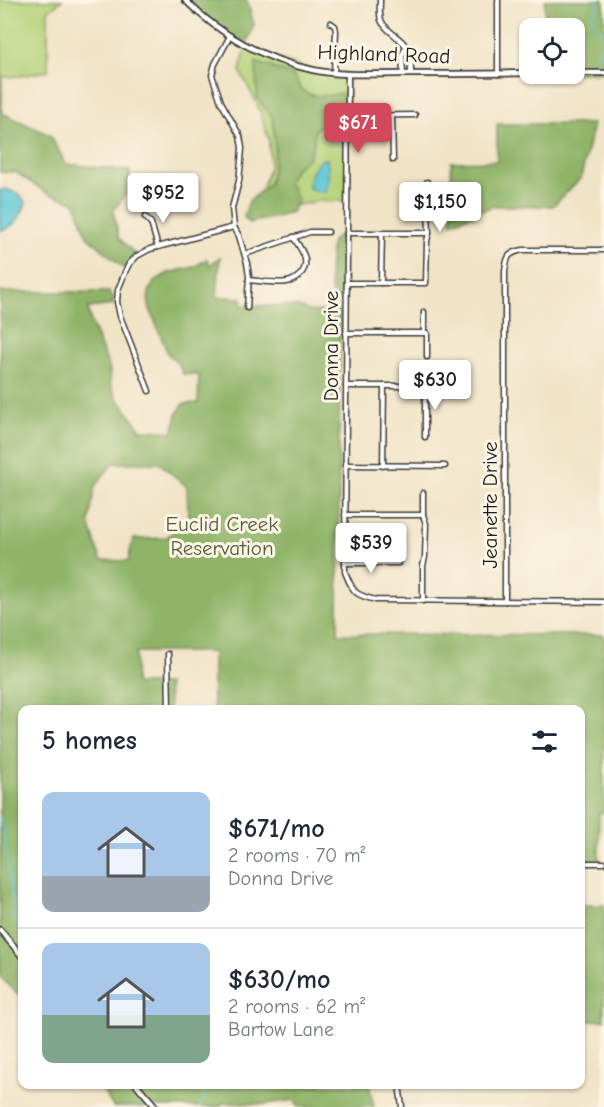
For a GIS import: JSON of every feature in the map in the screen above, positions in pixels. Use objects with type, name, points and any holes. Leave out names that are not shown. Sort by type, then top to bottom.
[{"type":"street","name":"Highland Road","points":[[185,0],[230,36],[275,58],[313,70],[348,74],[519,74]]},
{"type":"street","points":[[380,0],[380,18],[385,27],[398,36],[410,54],[411,74]]},
{"type":"street","points":[[498,0],[498,74]]},
{"type":"street","points":[[331,23],[335,26],[336,31],[334,72]]},
{"type":"street","points":[[230,36],[215,64],[212,75],[221,102],[241,142],[239,181],[232,208],[234,226],[245,254],[249,280],[247,308]]},
{"type":"street","points":[[403,74],[402,55],[406,47]]},
{"type":"street","points":[[585,73],[604,73]]},
{"type":"street","name":"Donna Drive","points":[[348,74],[345,572],[351,587],[361,597],[376,600],[423,601]]},
{"type":"street","points":[[348,116],[415,115]]},
{"type":"street","points":[[392,116],[393,160]]},
{"type":"street","points":[[347,282],[426,282],[429,233],[427,182]]},
{"type":"street","points":[[145,217],[151,223],[158,247]]},
{"type":"street","points":[[150,391],[120,316],[117,302],[120,283],[129,264],[137,256],[150,249],[234,226]]},
{"type":"street","points":[[245,254],[310,232],[328,232]]},
{"type":"street","points":[[347,233],[429,233]]},
{"type":"street","points":[[381,282],[382,233]]},
{"type":"street","points":[[249,280],[286,282],[297,279],[304,271],[306,260],[303,251],[293,237]]},
{"type":"street","name":"Jeanette Drive","points":[[505,601],[506,259],[512,252],[523,250],[604,250]]},
{"type":"street","points":[[424,312],[424,333]]},
{"type":"street","points":[[346,333],[427,333],[427,357]]},
{"type":"street","points":[[346,386],[441,386]]},
{"type":"street","points":[[383,466],[384,386]]},
{"type":"street","points":[[425,386],[425,437]]},
{"type":"street","points":[[345,465],[444,466]]},
{"type":"street","points":[[423,493],[426,546],[423,566],[423,601],[604,602]]},
{"type":"street","points":[[345,515],[423,515]]},
{"type":"street","points":[[345,563],[398,563]]},
{"type":"street","points":[[168,654],[169,705]]},
{"type":"street","points":[[585,863],[604,863]]},
{"type":"street","points":[[0,930],[18,951]]},
{"type":"street","points":[[140,1089],[156,1107]]},
{"type":"street","points":[[400,1089],[402,1107]]},
{"type":"green space","points":[[0,0],[62,0],[48,11],[48,71],[2,77]]},
{"type":"green space","points":[[185,0],[247,0],[254,25],[246,45],[226,34]]},
{"type":"green space","points":[[545,0],[604,0],[604,73],[585,73],[585,18],[545,18]]},
{"type":"green space","points":[[246,45],[275,58],[313,70],[348,74],[347,201],[321,201],[297,205],[259,218],[261,193],[270,165],[269,140],[258,106],[240,71]]},
{"type":"green space","points":[[256,62],[293,75],[300,88],[309,94],[325,96],[342,93],[345,101],[341,122],[323,124],[315,129],[314,143],[309,157],[294,170],[288,182],[297,199],[292,212],[249,223],[244,217],[249,201],[269,184],[275,149],[273,119],[257,97]]},
{"type":"green space","points":[[0,77],[2,77],[2,113],[50,135],[66,164],[130,171],[130,189],[113,211],[119,238],[137,256],[126,270],[87,236],[75,202],[49,194],[15,172],[0,172]]},
{"type":"green space","points":[[497,124],[593,124],[581,178],[553,206],[493,206],[452,223],[451,162],[497,161]]},
{"type":"green space","points":[[340,235],[344,243],[343,292],[340,299],[335,299],[330,286],[330,263],[332,241]]},
{"type":"green space","name":"Euclid Creek Reservation","points":[[220,257],[217,297],[242,298],[242,305],[299,307],[309,311],[340,312],[338,634],[604,635],[604,812],[599,813],[599,863],[585,863],[585,705],[213,705],[213,652],[136,652],[135,684],[168,684],[169,705],[18,705],[18,993],[0,977],[0,292],[109,292],[113,297],[113,305],[88,308],[91,322],[110,370],[110,383],[115,395],[141,430],[173,432],[177,414],[183,404],[198,403],[199,375],[183,374],[178,363],[168,354],[148,299],[155,281],[168,273],[194,267],[207,259],[210,265]],"holes":[[[113,463],[159,463],[187,487],[188,520],[165,538],[133,539],[128,561],[101,560],[89,523],[95,486]]]},
{"type":"green space","points":[[585,905],[604,905],[604,1020],[585,1021]]},
{"type":"green space","points":[[102,1089],[370,1089],[374,1107],[299,1107],[295,1100],[265,1104],[222,1103],[220,1107],[113,1107]]},
{"type":"water","points":[[324,159],[327,159],[328,172],[326,192],[309,188],[313,171]]},
{"type":"water","points":[[5,189],[19,194],[26,203],[17,221],[0,231],[0,190]]},
{"type":"waterway","points":[[595,0],[599,2],[593,13],[593,22],[604,36]]},
{"type":"waterway","points":[[596,60],[604,41]]},
{"type":"waterway","points":[[0,816],[14,903],[14,917],[18,922]]},
{"type":"waterway","points":[[200,1107],[206,1096],[203,1089]]}]
